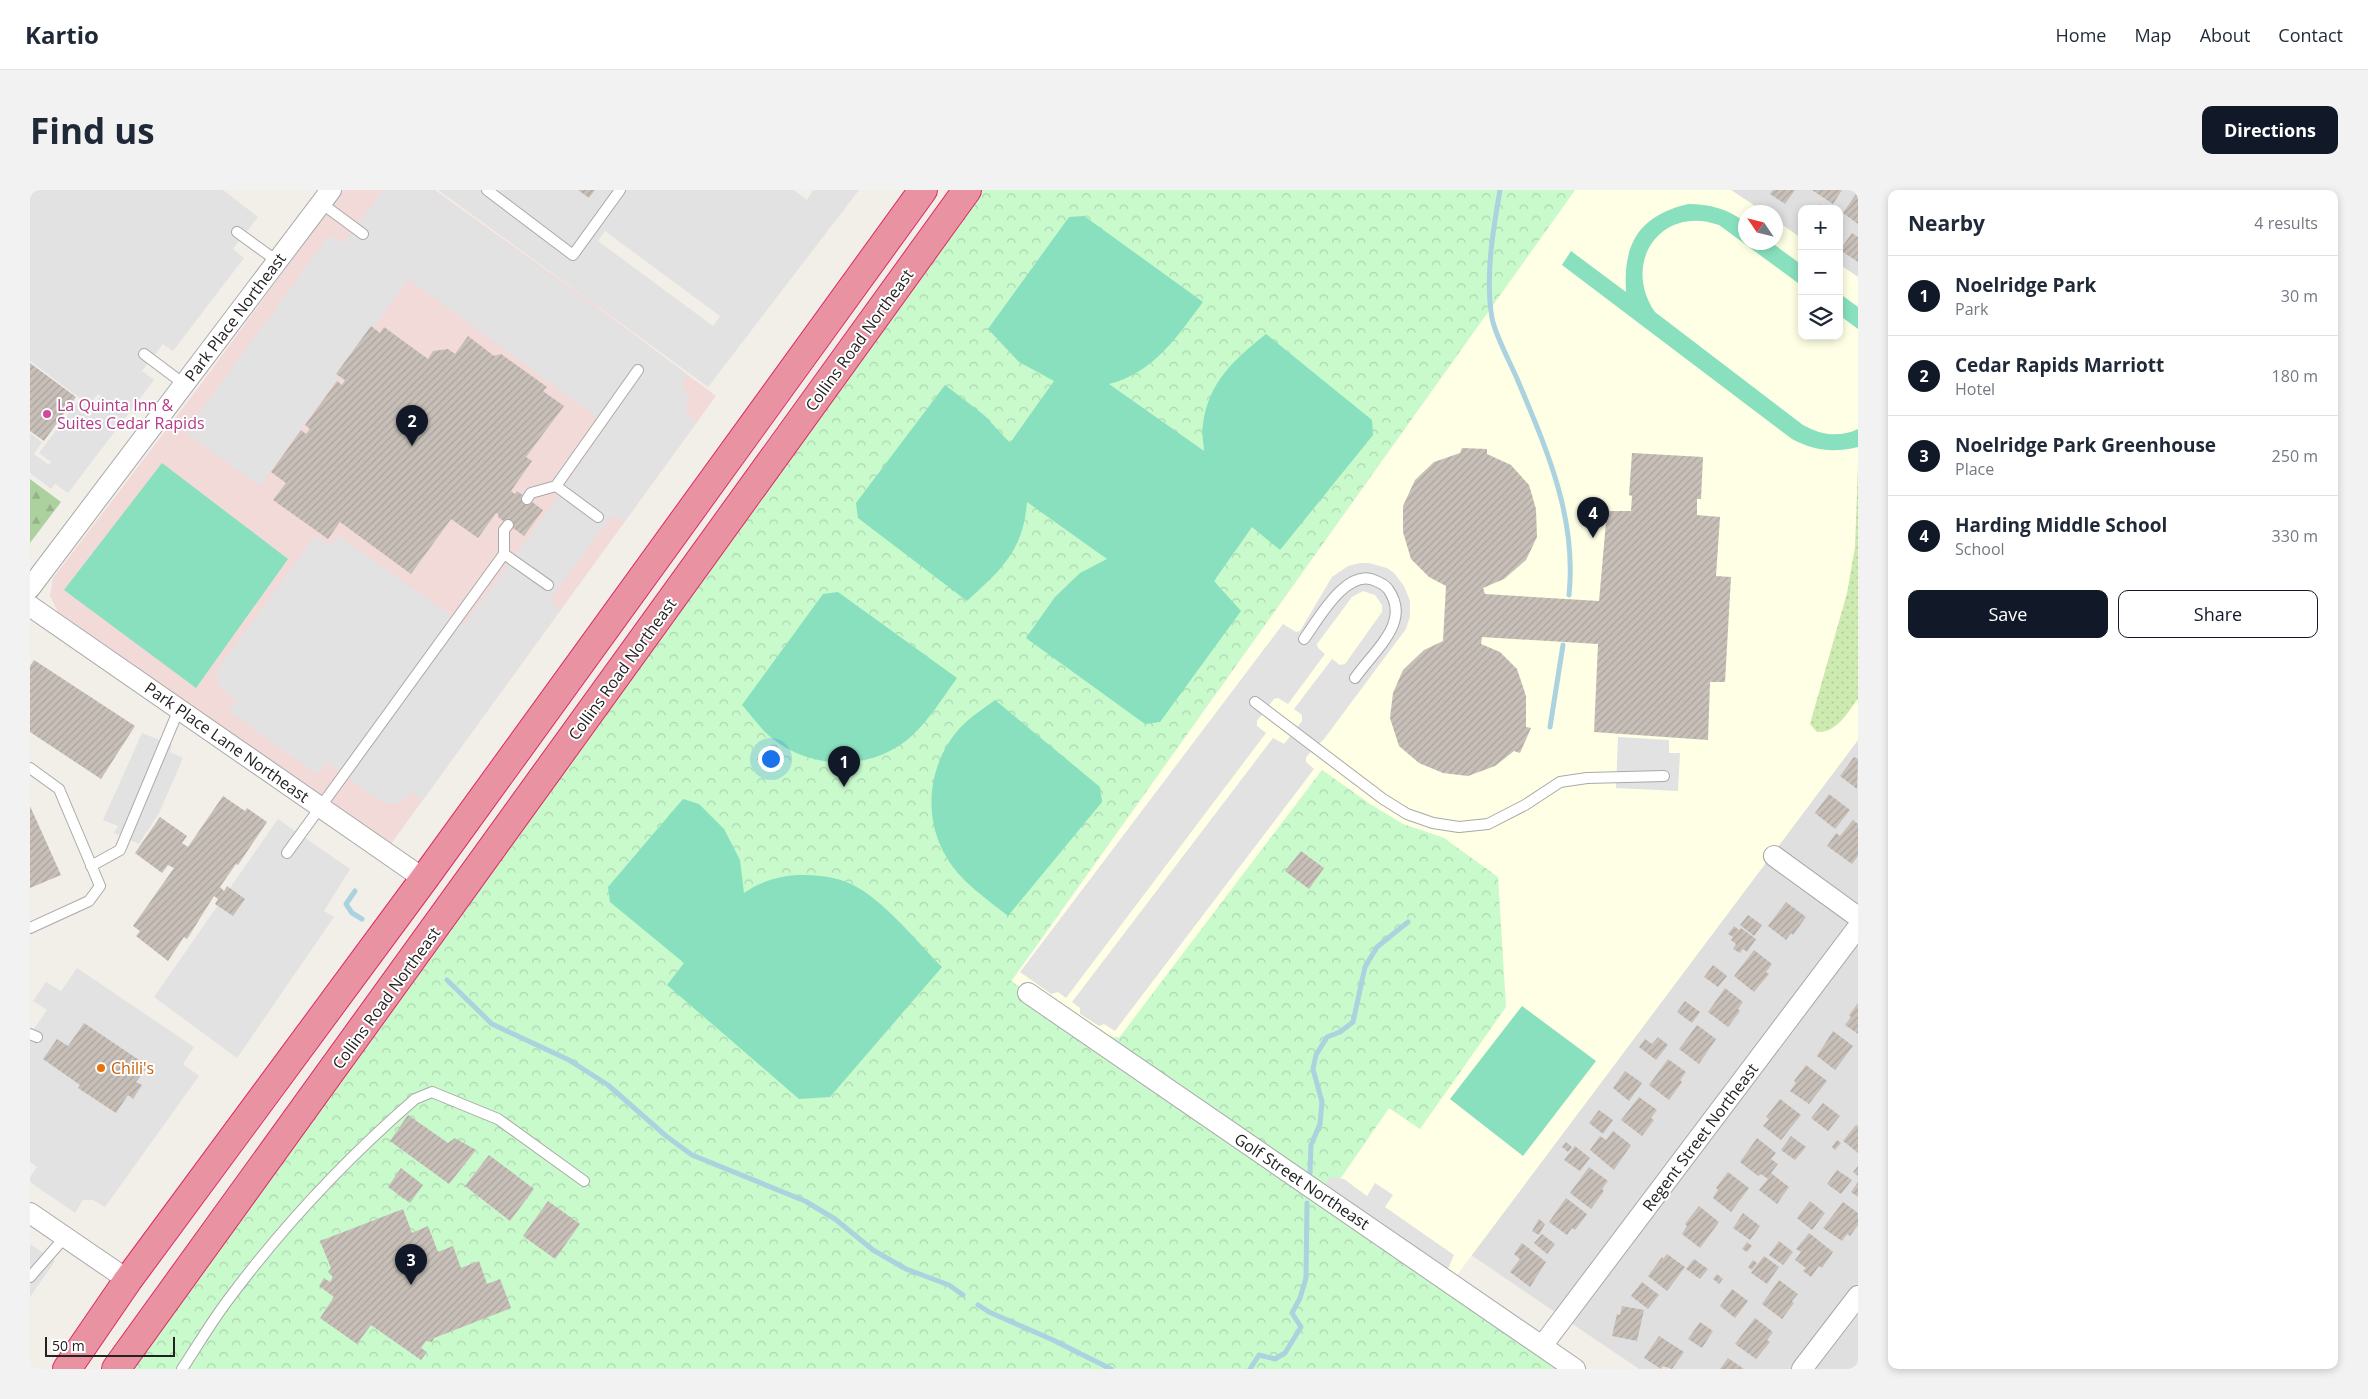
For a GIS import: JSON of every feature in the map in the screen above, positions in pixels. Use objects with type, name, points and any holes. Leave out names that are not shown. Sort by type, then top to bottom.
[{"type":"highway","points":[[67,1369],[128,1280],[424,879],[923,190]]},
{"type":"highway","name":"Collins Road Northeast","points":[[116,1369],[967,190]]},
{"type":"highway","name":"Collins Road Northeast","points":[[277,1148],[302,1087],[431,905],[424,879]]},
{"type":"street","name":"Park Place Northeast","points":[[30,588],[326,196]]},
{"type":"street","name":"Park Place Lane Northeast","points":[[30,606],[424,879]]},
{"type":"street","points":[[1774,856],[1858,917]]},
{"type":"street","name":"Regent Street Northeast","points":[[1542,1346],[1858,927]]},
{"type":"street","name":"Golf Street Northeast","points":[[1028,994],[1575,1369]]},
{"type":"street","points":[[30,1213],[128,1280]]},
{"type":"street","points":[[1802,1369],[1858,1296]]},
{"type":"lane","points":[[487,190],[573,255],[620,190]]},
{"type":"lane","points":[[326,196],[363,234]]},
{"type":"lane","points":[[236,232],[277,261]]},
{"type":"lane","points":[[144,354],[184,384]]},
{"type":"lane","points":[[527,498],[531,493],[556,486],[638,370]]},
{"type":"lane","points":[[556,486],[598,517]]},
{"type":"lane","points":[[287,853],[504,554],[504,530],[508,525]]},
{"type":"lane","points":[[504,554],[548,585]]},
{"type":"lane","points":[[1304,639],[1346,585],[1359,579],[1373,579],[1386,586],[1395,604],[1394,623],[1355,678]]},
{"type":"lane","points":[[1256,702],[1383,799],[1407,814],[1433,823],[1459,827],[1488,824],[1525,805],[1560,782],[1587,778],[1664,776]]},
{"type":"lane","points":[[91,866],[120,850],[179,709]]},
{"type":"lane","points":[[30,768],[58,789],[100,886],[89,901],[30,928]]},
{"type":"lane","points":[[182,1369],[230,1297],[281,1233],[333,1174],[415,1099],[432,1092],[498,1119],[584,1181]]},
{"type":"lane","points":[[30,1277],[65,1237]]},
{"type":"shaded area","points":[[30,190],[223,190],[258,217],[233,249],[244,258],[173,351],[163,344],[142,371],[154,380],[68,493],[55,484],[51,489],[30,473],[30,433],[42,442],[34,454],[49,465],[51,462],[39,453],[78,401],[90,411],[101,396],[98,394],[89,405],[30,361]]},
{"type":"shaded area","points":[[343,190],[435,190],[587,299],[716,396],[391,844],[58,612],[50,596],[53,578],[201,384]]},
{"type":"shaded area","points":[[383,190],[434,190],[688,375],[681,383],[689,397],[685,412],[696,423],[624,522],[612,515],[550,599],[560,610],[423,800],[413,793],[396,804],[379,801],[326,762],[317,774],[229,711],[236,700],[219,686],[217,670],[315,536],[331,545],[339,536],[464,625],[555,501],[607,424],[408,279],[260,486],[185,432],[329,236],[343,243]]},
{"type":"shaded area","points":[[438,190],[578,190],[589,198],[595,190],[794,190],[807,200],[813,190],[859,190],[708,387]],"holes":[[[605,231],[720,316],[713,326],[598,241]]]},
{"type":"shaded area","points":[[1575,190],[1731,190],[1754,205],[1738,205],[1738,250],[1783,250],[1783,225],[1798,236],[1798,340],[1843,340],[1843,267],[1858,277],[1858,740],[1451,1283],[1327,1198],[1389,1108],[1420,1128],[1444,838],[1403,824],[1370,804],[1322,770],[1119,1038],[1082,1030],[1011,982]]},
{"type":"shaded area","points":[[1731,190],[1858,190],[1858,277],[1843,267],[1843,205],[1798,205],[1798,236],[1783,225],[1783,205],[1754,205]]},
{"type":"shaded area","points":[[1369,563],[1387,568],[1394,573],[1404,586],[1410,601],[1410,616],[1406,629],[1324,739],[1306,757],[1306,762],[1314,769],[1115,1031],[1104,1024],[1099,1026],[1080,1014],[1080,1008],[1072,1002],[1273,738],[1284,744],[1302,721],[1302,715],[1294,709],[1332,659],[1340,665],[1345,664],[1382,612],[1382,605],[1375,595],[1363,591],[1352,597],[1317,644],[1318,648],[1325,654],[1288,704],[1278,698],[1274,699],[1257,721],[1257,726],[1266,733],[1066,998],[1058,992],[1051,994],[1020,972],[1283,624],[1296,632],[1300,631],[1332,577],[1348,566]]},
{"type":"shaded area","points":[[142,733],[172,745],[170,752],[183,758],[159,813],[139,844],[114,833],[118,826],[103,820]]},
{"type":"shaded area","points":[[1618,737],[1669,740],[1669,753],[1680,753],[1678,791],[1616,788]]},
{"type":"shaded area","points":[[1858,740],[1858,1369],[1639,1369],[1471,1255]]},
{"type":"shaded area","points":[[278,819],[350,869],[324,911],[334,917],[237,1058],[154,997]]},
{"type":"shaded area","points":[[77,968],[194,1047],[183,1064],[199,1076],[105,1207],[93,1200],[83,1200],[75,1213],[30,1182],[30,1177],[37,1167],[30,1162],[30,1035],[47,1010],[33,1001],[46,982],[61,991]]},
{"type":"shaded area","points":[[1330,1177],[1344,1179],[1367,1196],[1375,1183],[1393,1195],[1385,1207],[1454,1255],[1444,1278],[1319,1193]]},
{"type":"shaded area","points":[[30,1244],[55,1261],[30,1297]]},
{"type":"green space","points":[[967,190],[1575,190],[1011,981],[1082,1030],[1119,1038],[1322,770],[1370,804],[1403,824],[1444,838],[1498,877],[1506,1007],[1420,1129],[1389,1108],[1327,1198],[1575,1369],[116,1369]]},
{"type":"green space","points":[[1688,204],[1704,205],[1732,214],[1738,218],[1738,239],[1719,225],[1698,221],[1680,223],[1664,230],[1652,242],[1645,257],[1642,275],[1646,293],[1655,312],[1803,425],[1830,434],[1844,434],[1858,429],[1858,447],[1824,450],[1792,439],[1562,265],[1571,251],[1626,292],[1626,275],[1631,246],[1646,224],[1671,209]]},
{"type":"green space","points":[[1084,216],[1203,302],[1163,352],[1139,371],[1125,379],[1109,384],[1204,451],[1203,424],[1206,409],[1217,383],[1244,353],[1266,334],[1372,420],[1373,435],[1280,550],[1252,527],[1214,581],[1241,611],[1160,722],[1145,724],[1026,638],[1055,597],[1080,573],[1107,559],[1027,502],[1021,534],[1009,558],[991,579],[967,601],[858,518],[856,503],[945,385],[984,415],[1010,443],[1054,381],[1019,362],[988,329],[1069,217]]},
{"type":"green space","points":[[1753,250],[1782,250],[1798,262],[1798,283]]},
{"type":"green space","points":[[1843,296],[1858,307],[1858,329],[1843,318]]},
{"type":"green space","points":[[162,463],[288,559],[196,688],[64,590]]},
{"type":"green space","points":[[1858,466],[1858,699],[1836,726],[1817,732],[1810,724],[1847,593],[1855,547]]},
{"type":"green space","points":[[30,479],[61,502],[30,543]]},
{"type":"green space","points":[[838,592],[957,678],[932,713],[911,737],[888,752],[854,762],[820,760],[803,756],[788,749],[769,736],[742,705],[823,594]]},
{"type":"green space","points":[[995,700],[1100,787],[1102,802],[1008,916],[975,890],[953,867],[939,842],[934,826],[932,809],[935,775],[949,743],[963,725]]},
{"type":"green space","points":[[683,799],[699,804],[724,829],[740,860],[744,893],[777,878],[798,875],[818,876],[845,881],[863,891],[887,910],[942,967],[830,1097],[799,1099],[667,985],[684,963],[610,902],[608,887]]},
{"type":"green space","points":[[1522,1006],[1596,1061],[1523,1156],[1450,1099]]},
{"type":"building","points":[[578,190],[595,190],[589,198]]},
{"type":"building","points":[[1773,190],[1795,190],[1785,204],[1770,194]]},
{"type":"building","points":[[1812,190],[1842,190],[1833,204]]},
{"type":"building","points":[[1858,191],[1858,224],[1843,213]]},
{"type":"building","points":[[1852,233],[1858,237],[1858,262],[1843,252],[1843,246]]},
{"type":"building","points":[[371,326],[380,333],[384,327],[428,359],[433,351],[448,349],[455,354],[468,336],[494,356],[501,354],[547,387],[543,391],[564,406],[526,457],[532,461],[511,491],[515,494],[517,491],[543,510],[524,536],[498,517],[499,515],[496,513],[478,538],[451,519],[411,574],[340,522],[328,539],[273,500],[286,483],[271,472],[301,430],[306,434],[310,429],[305,425],[337,381],[342,385],[345,380],[336,374]]},
{"type":"building","name":"La Quinta Inn & Suites Cedar Rapids","points":[[30,363],[76,397],[44,441],[30,431]]},
{"type":"building","points":[[1462,448],[1487,449],[1487,454],[1511,465],[1529,485],[1536,509],[1537,537],[1526,560],[1504,579],[1483,588],[1485,594],[1599,601],[1607,511],[1631,511],[1632,496],[1629,495],[1632,453],[1703,457],[1701,499],[1697,499],[1697,515],[1720,517],[1716,576],[1731,577],[1725,682],[1710,682],[1708,740],[1594,732],[1598,644],[1482,637],[1481,644],[1500,652],[1517,669],[1526,696],[1526,727],[1531,728],[1520,753],[1514,751],[1495,766],[1468,776],[1443,773],[1419,763],[1399,746],[1390,718],[1393,693],[1403,670],[1424,650],[1443,641],[1446,586],[1429,577],[1411,559],[1403,532],[1403,506],[1415,480],[1434,462],[1460,453]]},
{"type":"building","points":[[34,660],[135,726],[101,779],[30,732],[30,666]]},
{"type":"building","points":[[1854,757],[1858,759],[1857,789],[1840,776]]},
{"type":"building","points":[[1829,794],[1850,810],[1835,829],[1815,813]]},
{"type":"building","points":[[223,796],[245,811],[247,808],[267,822],[238,865],[236,864],[220,887],[224,891],[227,886],[245,899],[233,916],[215,904],[218,899],[214,896],[187,939],[184,937],[168,961],[136,936],[140,931],[133,926],[174,868],[168,865],[162,873],[135,853],[160,817],[187,836],[182,843],[188,847]]},
{"type":"building","points":[[30,806],[61,875],[30,888]]},
{"type":"building","points":[[1853,820],[1858,824],[1858,856],[1852,864],[1827,846],[1836,833],[1840,836]]},
{"type":"building","points":[[1301,851],[1324,868],[1309,889],[1285,871]]},
{"type":"building","points":[[1786,902],[1806,917],[1793,935],[1791,933],[1786,940],[1768,926]]},
{"type":"building","points":[[1748,915],[1762,925],[1754,936],[1740,925]]},
{"type":"building","points":[[1734,926],[1739,930],[1741,928],[1756,939],[1747,952],[1743,949],[1740,953],[1733,949],[1736,944],[1731,940],[1733,937],[1728,934]]},
{"type":"building","points":[[1754,950],[1772,964],[1766,972],[1769,974],[1754,992],[1734,976]]},
{"type":"building","points":[[1713,965],[1727,976],[1718,987],[1704,977]]},
{"type":"building","points":[[1725,988],[1743,1002],[1738,1009],[1740,1011],[1728,1027],[1708,1012]]},
{"type":"building","points":[[1685,1001],[1700,1012],[1692,1023],[1677,1012]]},
{"type":"building","points":[[1858,1003],[1858,1034],[1845,1025],[1851,1017],[1849,1015]]},
{"type":"building","name":"Chili's","points":[[84,1023],[148,1066],[136,1082],[142,1085],[133,1099],[128,1095],[116,1113],[78,1088],[80,1085],[43,1059],[57,1039],[68,1046]]},
{"type":"building","points":[[1697,1025],[1716,1039],[1699,1064],[1679,1049]]},
{"type":"building","points":[[1833,1031],[1853,1046],[1835,1070],[1817,1056]]},
{"type":"building","points":[[1658,1037],[1668,1045],[1656,1060],[1639,1047],[1645,1039],[1652,1044]]},
{"type":"building","points":[[1668,1059],[1686,1072],[1680,1080],[1682,1082],[1669,1100],[1649,1085]]},
{"type":"building","points":[[1806,1065],[1827,1081],[1809,1104],[1790,1091],[1796,1083],[1794,1081]]},
{"type":"building","points":[[1625,1071],[1642,1083],[1629,1101],[1613,1088]]},
{"type":"building","points":[[1639,1097],[1657,1110],[1651,1118],[1654,1120],[1642,1136],[1621,1120]]},
{"type":"building","points":[[1780,1099],[1801,1115],[1781,1140],[1763,1126],[1769,1119],[1766,1117]]},
{"type":"building","points":[[1823,1103],[1840,1116],[1828,1131],[1811,1118]]},
{"type":"building","points":[[1599,1110],[1613,1120],[1603,1134],[1589,1123]]},
{"type":"building","points":[[408,1115],[448,1143],[455,1138],[476,1150],[449,1184],[390,1141]]},
{"type":"building","points":[[1856,1125],[1858,1126],[1858,1153],[1843,1141]]},
{"type":"building","points":[[1613,1131],[1631,1145],[1614,1170],[1590,1150],[1600,1136],[1606,1140]]},
{"type":"building","points":[[1791,1136],[1806,1147],[1795,1160],[1781,1150]]},
{"type":"building","points":[[1757,1138],[1776,1153],[1771,1159],[1778,1164],[1771,1173],[1789,1187],[1777,1204],[1759,1190],[1768,1179],[1761,1174],[1758,1176],[1740,1162]]},
{"type":"building","points":[[1837,1140],[1841,1143],[1835,1150],[1832,1147]]},
{"type":"building","points":[[1566,1142],[1572,1147],[1568,1152],[1562,1147]]},
{"type":"building","points":[[1575,1146],[1590,1158],[1580,1171],[1564,1160]]},
{"type":"building","points":[[489,1155],[534,1189],[510,1221],[465,1186]]},
{"type":"building","points":[[1858,1166],[1858,1176],[1853,1172]]},
{"type":"building","points":[[1589,1167],[1608,1181],[1602,1189],[1604,1191],[1591,1209],[1570,1193]]},
{"type":"building","points":[[401,1168],[423,1185],[410,1203],[388,1187]]},
{"type":"building","points":[[1837,1170],[1852,1180],[1841,1194],[1827,1184]]},
{"type":"building","points":[[1728,1172],[1749,1188],[1731,1212],[1713,1198],[1718,1190],[1716,1188]]},
{"type":"building","points":[[1858,1182],[1858,1197],[1851,1192]]},
{"type":"building","points":[[1566,1198],[1587,1214],[1575,1230],[1572,1228],[1567,1235],[1549,1222]]},
{"type":"building","points":[[548,1201],[580,1224],[555,1259],[523,1236]]},
{"type":"building","points":[[1810,1201],[1825,1213],[1812,1230],[1797,1218]]},
{"type":"building","points":[[1843,1202],[1858,1213],[1858,1225],[1850,1236],[1847,1234],[1842,1241],[1823,1228]]},
{"type":"building","points":[[1699,1206],[1719,1222],[1700,1248],[1682,1234],[1687,1226],[1685,1224]]},
{"type":"building","points":[[403,1209],[412,1233],[428,1226],[438,1252],[453,1246],[461,1268],[479,1261],[487,1284],[500,1279],[511,1308],[434,1338],[432,1342],[426,1341],[421,1348],[427,1352],[421,1360],[371,1325],[357,1344],[320,1318],[334,1297],[319,1286],[324,1278],[330,1282],[333,1277],[328,1272],[331,1268],[320,1241]]},
{"type":"building","points":[[1743,1213],[1760,1226],[1750,1240],[1733,1228]]},
{"type":"building","points":[[1539,1219],[1545,1224],[1539,1235],[1532,1231]]},
{"type":"building","points":[[1809,1233],[1833,1252],[1822,1268],[1819,1266],[1811,1277],[1803,1271],[1806,1268],[1795,1260],[1801,1252],[1796,1249]]},
{"type":"building","points":[[1542,1234],[1555,1244],[1547,1254],[1534,1243]]},
{"type":"building","points":[[1779,1241],[1793,1252],[1783,1265],[1769,1255]]},
{"type":"building","points":[[1747,1242],[1752,1246],[1747,1252],[1742,1249]]},
{"type":"building","points":[[1522,1243],[1546,1262],[1530,1287],[1510,1272],[1520,1259],[1514,1254]]},
{"type":"building","points":[[1667,1254],[1685,1267],[1667,1291],[1648,1276],[1662,1257],[1663,1259]]},
{"type":"building","points":[[1764,1256],[1779,1267],[1767,1284],[1751,1273]]},
{"type":"building","points":[[1694,1259],[1708,1269],[1700,1279],[1686,1269]]},
{"type":"building","points":[[1753,1260],[1757,1263],[1752,1270],[1748,1267]]},
{"type":"building","points":[[1717,1274],[1723,1279],[1719,1284],[1713,1279]]},
{"type":"building","points":[[1779,1280],[1798,1294],[1782,1319],[1762,1304]]},
{"type":"building","points":[[1642,1282],[1659,1295],[1648,1309],[1631,1296]]},
{"type":"building","points":[[1732,1289],[1748,1301],[1735,1318],[1720,1306]]},
{"type":"building","points":[[1622,1306],[1644,1310],[1637,1341],[1612,1336],[1617,1314],[1620,1315]]},
{"type":"building","points":[[1755,1318],[1773,1332],[1767,1340],[1770,1342],[1756,1359],[1735,1344]]},
{"type":"building","points":[[1700,1322],[1713,1331],[1702,1348],[1688,1339]]},
{"type":"building","points":[[1659,1336],[1684,1352],[1672,1369],[1663,1366],[1661,1369],[1644,1358]]},
{"type":"building","points":[[1728,1358],[1744,1369],[1720,1369]]},
{"type":"waterway","points":[[1500,190],[1490,270],[1489,286],[1492,318],[1539,433],[1557,485],[1568,539],[1569,595]]},
{"type":"waterway","points":[[1550,727],[1563,645]]},
{"type":"waterway","points":[[355,891],[346,904],[352,913],[362,919]]},
{"type":"waterway","points":[[1310,1173],[1311,1145],[1320,1124],[1322,1102],[1313,1069],[1316,1055],[1327,1037],[1340,1032],[1353,1022],[1365,967],[1377,947],[1408,922]]},
{"type":"waterway","points":[[447,980],[492,1024],[569,1060],[608,1085],[666,1136],[692,1155],[805,1201],[835,1219],[873,1250],[906,1269],[949,1285],[963,1295]]},
{"type":"waterway","points":[[1250,1369],[1259,1355],[1275,1359],[1285,1353],[1301,1327],[1292,1313],[1300,1298],[1306,1278],[1307,1203]]},
{"type":"waterway","points":[[978,1305],[989,1312],[1053,1340],[1111,1369]]},
{"type":"place","name":"La Quinta Inn & Suites Cedar Rapids","points":[[47,414]]},
{"type":"place","name":"Cedar Rapids Marriott","points":[[412,446]]},
{"type":"place","name":"Harding Middle School","points":[[1593,538]]},
{"type":"place","name":"Noelridge Park","points":[[844,787]]},
{"type":"place","name":"Chili's","points":[[101,1068]]},
{"type":"place","name":"Noelridge Park Greenhouse","points":[[411,1285]]}]
